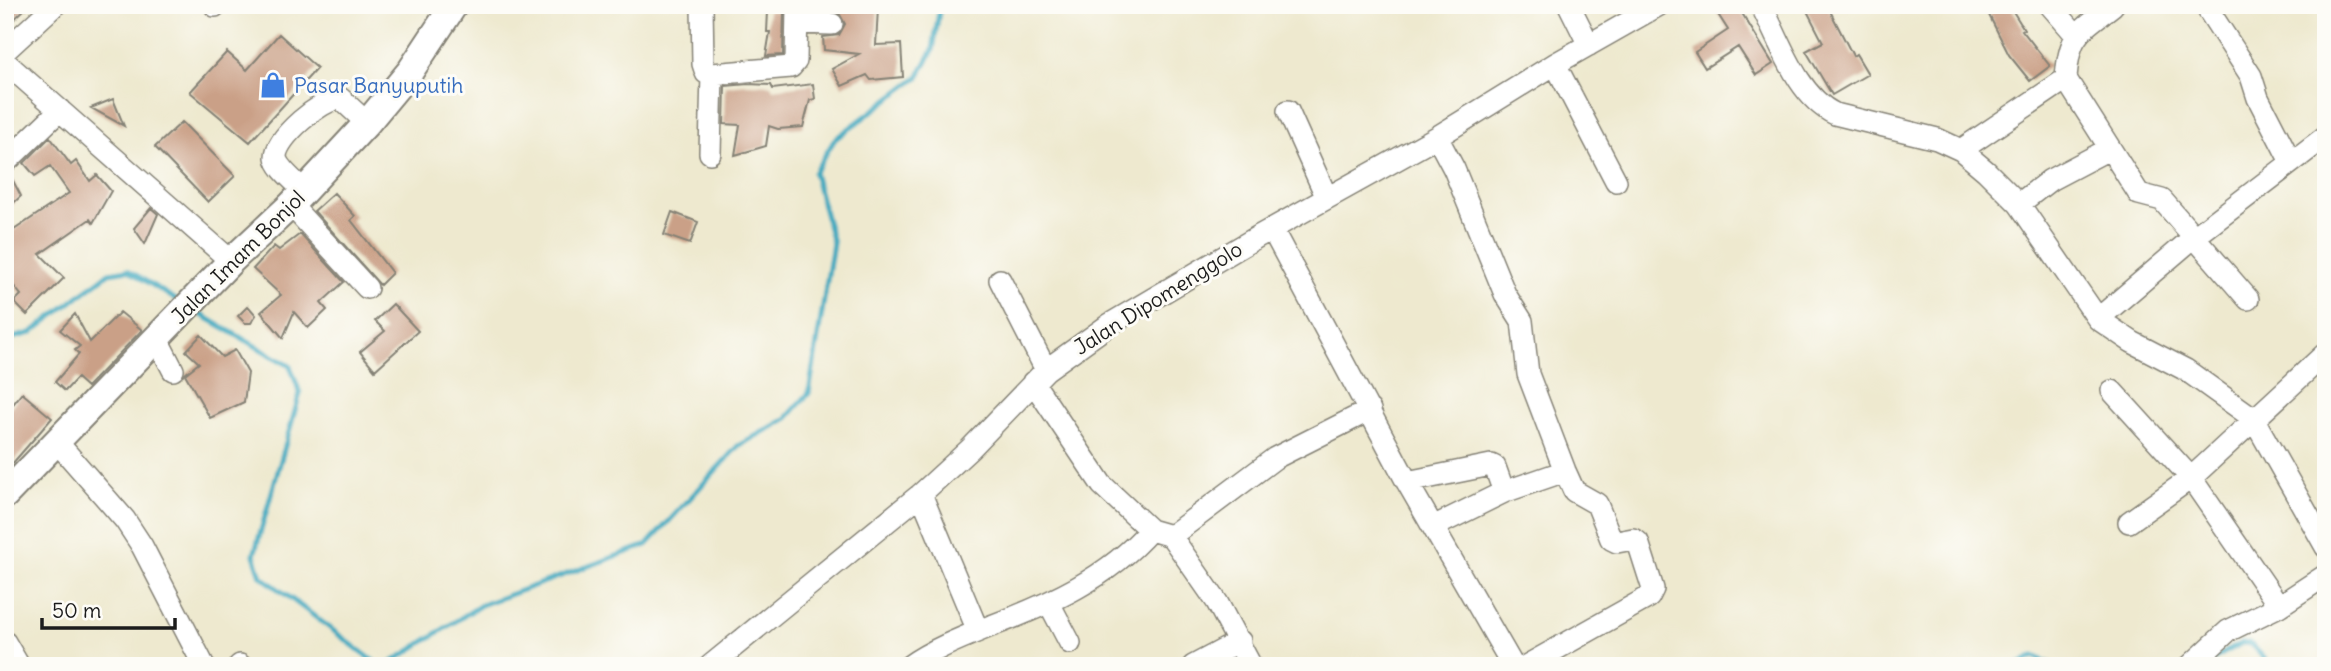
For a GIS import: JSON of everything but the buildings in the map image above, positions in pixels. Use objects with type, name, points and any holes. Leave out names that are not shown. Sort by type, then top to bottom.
[{"type":"main road","name":"Jalan Imam Bonjol","points":[[5,495],[231,261],[298,198],[367,123],[411,70],[454,5]]},
{"type":"street","points":[[5,51],[55,5]]},
{"type":"street","points":[[702,5],[703,64],[706,73],[712,74],[791,67],[796,61],[798,14],[832,24]]},
{"type":"street","points":[[1569,5],[1589,45]]},
{"type":"street","points":[[1760,5],[1802,82],[1822,108],[1835,114],[1937,139],[1961,149],[2018,204],[2098,319],[2132,342],[2186,370],[2253,418],[2326,547]]},
{"type":"street","points":[[2050,5],[2076,36]]},
{"type":"street","points":[[2113,5],[2076,36],[2068,52],[2066,79],[2139,194],[2162,200],[2248,299]]},
{"type":"street","points":[[2205,5],[2251,76],[2258,98],[2291,162]]},
{"type":"street","name":"Jalan Dipomenggolo","points":[[710,666],[921,494],[970,449],[1039,376],[1110,324],[1272,229],[1437,138],[1555,64],[1656,6]]},
{"type":"street","points":[[5,62],[231,261]]},
{"type":"street","points":[[1555,64],[1616,181]]},
{"type":"street","points":[[709,153],[712,74]]},
{"type":"street","points":[[1961,149],[2066,79]]},
{"type":"street","points":[[367,123],[340,98],[324,102],[309,112],[279,148],[276,156],[298,198],[367,288]]},
{"type":"street","points":[[5,163],[60,110]]},
{"type":"street","points":[[1288,111],[1327,198]]},
{"type":"street","points":[[2098,319],[2193,238],[2326,136]]},
{"type":"street","points":[[1437,138],[1454,169],[1505,294],[1522,321],[1528,374],[1574,491],[1597,504],[1611,540],[1617,542],[1633,539],[1638,542],[1653,593],[1526,666]]},
{"type":"street","points":[[2018,204],[2050,180],[2109,149]]},
{"type":"street","points":[[1272,229],[1407,482],[1513,666]]},
{"type":"street","points":[[1000,280],[1039,376],[1102,485],[1150,530],[1171,536],[1217,602],[1251,666]]},
{"type":"street","points":[[157,339],[173,370]]},
{"type":"street","points":[[2129,522],[2191,478],[2326,353]]},
{"type":"street","points":[[2112,391],[2191,478],[2279,606]]},
{"type":"street","points":[[1171,536],[1275,458],[1370,410]]},
{"type":"street","points":[[56,441],[125,520],[142,546],[204,666]]},
{"type":"street","points":[[1407,482],[1491,465],[1495,467],[1504,492]]},
{"type":"street","points":[[1433,527],[1504,492],[1565,471]]},
{"type":"street","points":[[921,494],[978,631]]},
{"type":"street","points":[[909,666],[978,631],[1049,603],[1120,562],[1150,530]]},
{"type":"street","points":[[2190,666],[2228,631],[2279,606],[2326,575]]},
{"type":"street","points":[[1049,603],[1070,643]]},
{"type":"street","points":[[1193,666],[1240,641]]},
{"type":"street","points":[[5,642],[19,666]]},
{"type":"waterway","points":[[386,666],[481,605],[647,545],[738,446],[786,419],[809,393],[833,243],[814,173],[835,139],[918,77],[933,50],[940,5]]},
{"type":"waterway","points":[[5,340],[31,333],[109,273],[128,270],[181,303]]},
{"type":"waterway","points":[[193,310],[290,366],[300,393],[254,555],[261,576],[380,666]]},
{"type":"waterway","points":[[2213,659],[2242,643],[2251,644],[2271,666]]},
{"type":"waterway","points":[[2016,666],[2034,656],[2055,666]]},
{"type":"place","name":"Pasar Banyuputih","points":[[273,85]]}]
